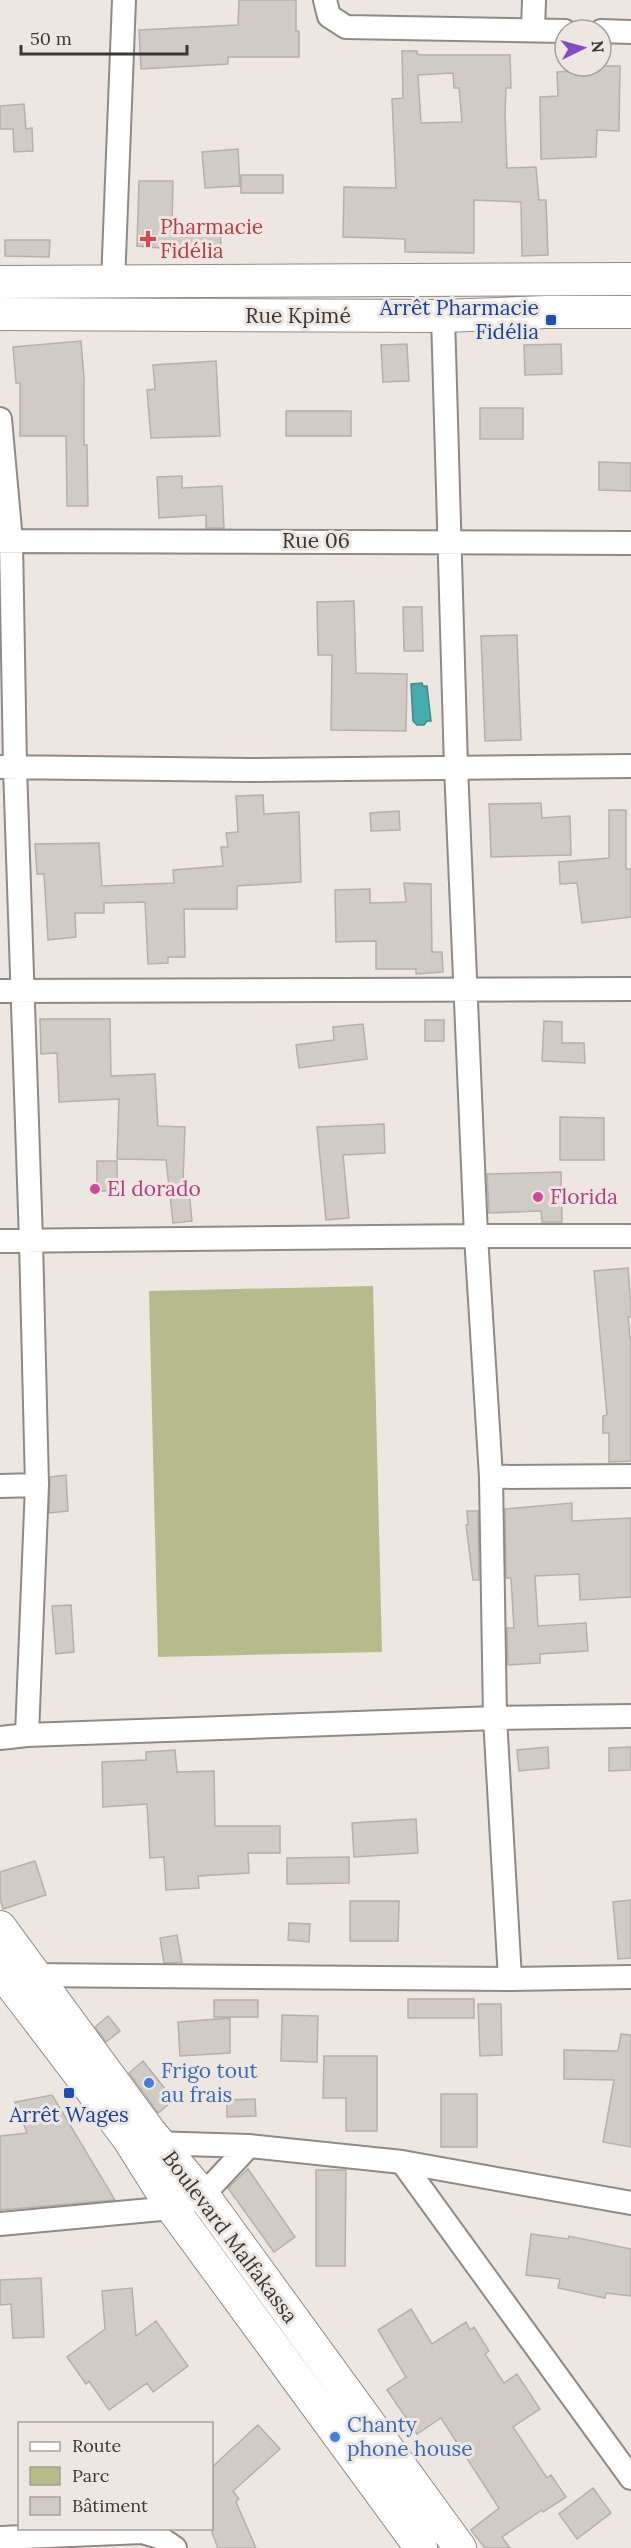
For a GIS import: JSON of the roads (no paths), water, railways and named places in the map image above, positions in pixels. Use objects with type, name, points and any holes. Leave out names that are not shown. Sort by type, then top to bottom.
[{"type":"main road","name":"Rue Kpimé","points":[[0,282],[631,279]]},
{"type":"main road","name":"Rue Kpimé","points":[[0,314],[443,316],[631,312]]},
{"type":"main road","name":"Boulevard Malfakassa","points":[[0,1927],[160,2145],[203,2195],[460,2548]]},
{"type":"main road","name":"Boulevard Malfakassa","points":[[1,1971],[128,2138],[172,2208],[421,2548]]},
{"type":"street","points":[[113,282],[124,0]]},
{"type":"street","points":[[325,0],[329,16],[346,27],[553,31]]},
{"type":"street","points":[[533,30],[534,0]]},
{"type":"street","points":[[613,31],[631,32]]},
{"type":"street","points":[[443,316],[456,767],[476,1236],[491,1477],[495,1718],[510,1979]]},
{"type":"street","points":[[0,419],[6,541],[11,991],[32,1241],[37,1485],[27,1735]]},
{"type":"street","name":"Rue 06","points":[[6,541],[631,543]]},
{"type":"street","points":[[8,767],[250,770],[631,766]]},
{"type":"street","points":[[11,991],[631,989]]},
{"type":"street","points":[[0,1241],[631,1236]]},
{"type":"street","points":[[491,1477],[631,1476]]},
{"type":"street","points":[[0,1486],[37,1485]]},
{"type":"street","points":[[0,1738],[27,1735],[495,1718],[631,1716]]},
{"type":"street","points":[[1,1971],[35,1977],[510,1979],[631,1977]]},
{"type":"street","points":[[128,2138],[160,2145],[249,2146],[402,2162],[631,2203]]},
{"type":"street","points":[[0,2224],[172,2208],[203,2195],[249,2146]]},
{"type":"street","points":[[402,2162],[621,2452],[631,2478]]},
{"type":"street","points":[[0,2538],[142,2532],[159,2537],[175,2548]]},
{"type":"water","points":[[422,683],[423,686],[427,686],[431,721],[427,721],[424,725],[417,725],[413,721],[411,684]]},
{"type":"place","name":"Pharmacie Fidélia","points":[[148,239]]},
{"type":"place","name":"Arrêt Pharmacie Fidélia","points":[[551,320]]},
{"type":"place","name":"El dorado","points":[[95,1189]]},
{"type":"place","name":"Florida","points":[[538,1197]]},
{"type":"place","name":"Frigo tout au frais","points":[[149,2083]]},
{"type":"place","name":"Arrêt Wages","points":[[69,2093]]},
{"type":"place","name":"Chanty phone house","points":[[335,2437]]}]
